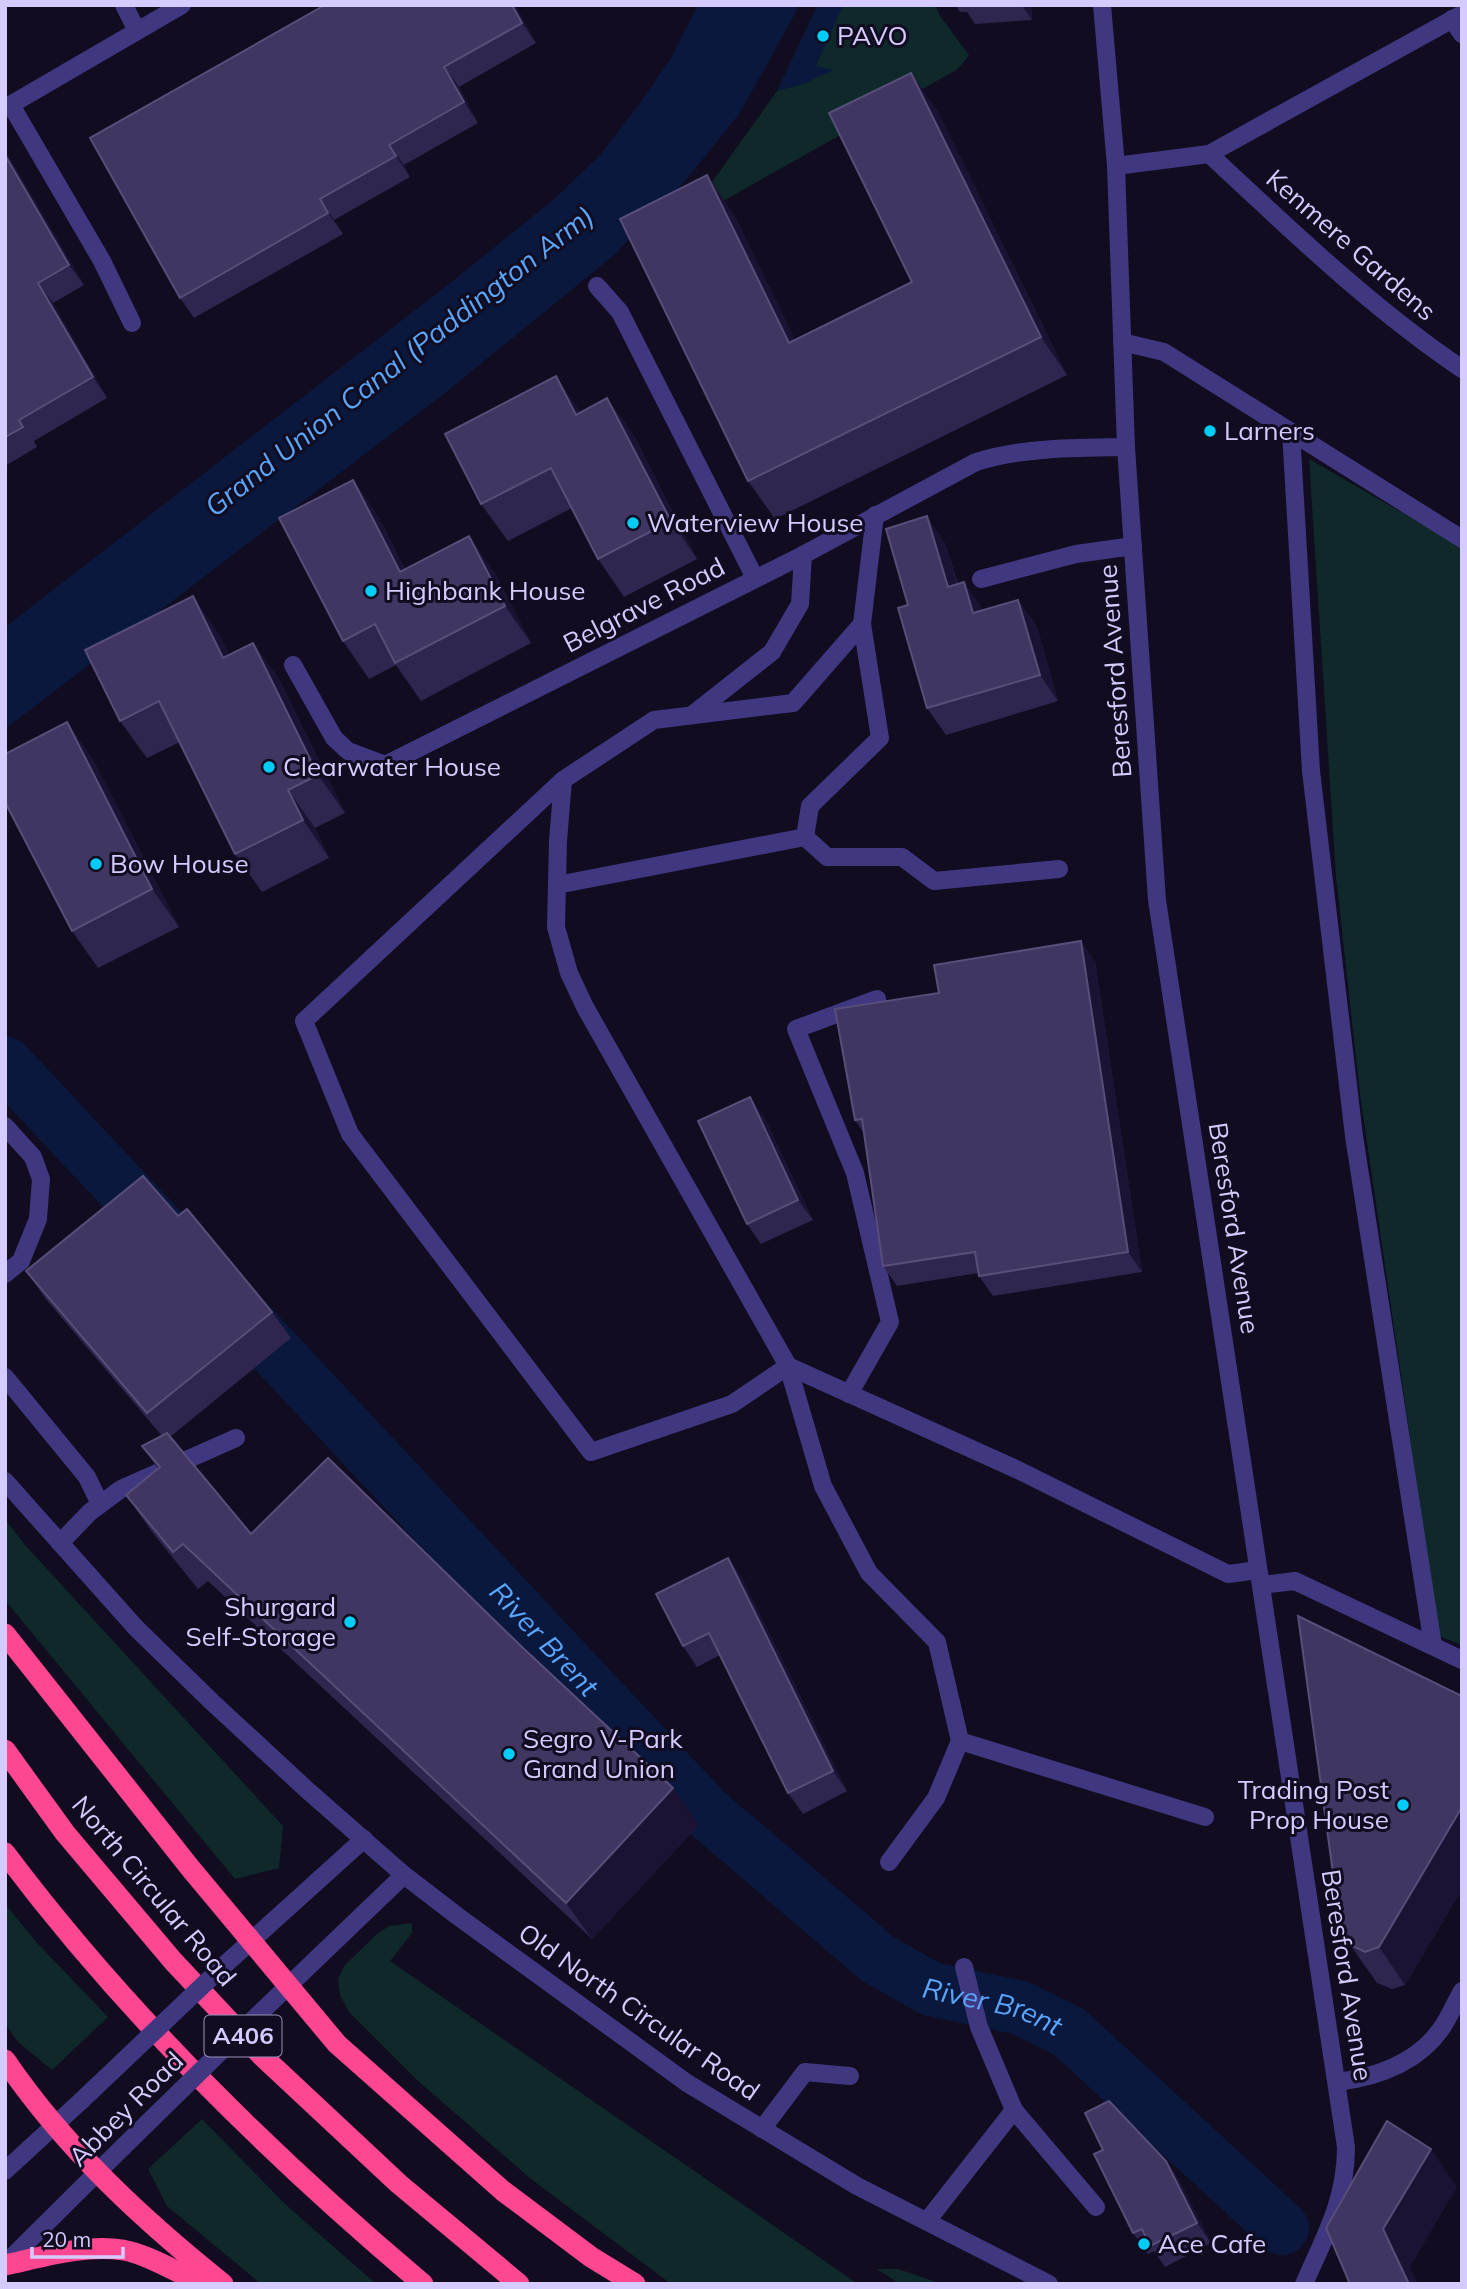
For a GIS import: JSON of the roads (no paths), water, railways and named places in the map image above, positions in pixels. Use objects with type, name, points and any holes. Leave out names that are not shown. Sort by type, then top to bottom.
[{"type":"highway","points":[[5,1634],[184,1861],[337,2044],[503,2191],[591,2257],[635,2284]]},
{"type":"highway","name":"North Circular Road","points":[[5,1750],[65,1833],[173,1961],[262,2056],[399,2184],[519,2284]]},
{"type":"highway","name":"A406","points":[[5,1853],[77,1942],[219,2099],[271,2151],[423,2284]]},
{"type":"highway","points":[[5,2060],[54,2126],[145,2219],[223,2284]]},
{"type":"highway","points":[[5,2264],[98,2249],[125,2251],[203,2284]]},
{"type":"street","points":[[124,5],[137,31]]},
{"type":"street","points":[[132,323],[102,261],[8,106],[182,5]]},
{"type":"street","name":"Beresford Avenue","points":[[1102,5],[1116,166],[1126,447],[1157,900],[1346,2147],[1342,2195],[1304,2284]]},
{"type":"street","points":[[1116,166],[1209,155],[1459,22]]},
{"type":"street","name":"Kenmere Gardens","points":[[1209,155],[1342,276],[1424,343],[1462,369]]},
{"type":"street","points":[[597,286],[620,312],[755,578]]},
{"type":"street","points":[[1122,342],[1164,352],[1462,539]]},
{"type":"street","points":[[1291,432],[1311,771],[1354,1136],[1433,1646]]},
{"type":"street","name":"Belgrave Road","points":[[293,665],[334,738],[348,751],[385,765],[803,555],[976,462],[1024,451],[1126,447]]},
{"type":"street","points":[[805,837],[810,806],[880,738],[862,624],[875,515]]},
{"type":"street","points":[[981,579],[1076,554],[1133,546]]},
{"type":"street","points":[[692,715],[772,652],[800,604],[803,555]]},
{"type":"street","points":[[788,1366],[732,1404],[591,1452],[350,1134],[304,1021],[563,780],[654,720],[793,703],[862,624]]},
{"type":"street","points":[[563,780],[556,927],[569,973],[585,1007],[788,1366],[823,1486],[869,1573],[937,1642],[960,1741],[936,1798],[889,1862]]},
{"type":"street","points":[[805,837],[827,857],[902,856],[934,881],[1059,869]]},
{"type":"street","points":[[557,885],[805,837]]},
{"type":"street","points":[[849,1394],[890,1322],[855,1173],[796,1029],[877,999]]},
{"type":"street","points":[[5,1126],[33,1157],[41,1179],[38,1219],[21,1261],[5,1274]]},
{"type":"street","points":[[788,1366],[1018,1470],[1228,1574],[1295,1581],[1462,1660]]},
{"type":"street","points":[[5,1377],[87,1477],[100,1504]]},
{"type":"street","points":[[60,1543],[100,1504],[121,1489],[236,1438]]},
{"type":"street","name":"Old North Circular Road","points":[[5,1481],[136,1628],[264,1751],[404,1875],[470,1926],[687,2083],[857,2186],[1049,2284]]},
{"type":"street","points":[[960,1741],[1205,1817]]},
{"type":"street","name":"Abbey Road","points":[[5,2171],[219,1970],[364,1839]]},
{"type":"street","name":"Abbey Road","points":[[5,2264],[404,1875]]},
{"type":"street","points":[[964,1967],[979,2027],[1014,2110],[1096,2207]]},
{"type":"street","points":[[1337,2082],[1356,2080],[1405,2062],[1427,2046],[1443,2027],[1462,1991]]},
{"type":"street","points":[[762,2129],[805,2072],[850,2076]]},
{"type":"street","points":[[927,2221],[1014,2110]]},
{"type":"water","name":"Grand Union Canal (Paddington Arm)","points":[[698,5],[798,5],[740,113],[685,181],[613,256],[445,393],[5,729],[5,627],[445,287],[554,199],[599,156],[640,103],[672,56]]},
{"type":"water","points":[[818,5],[843,5],[816,66],[834,70],[803,84],[777,91]]},
{"type":"waterway","name":"River Brent","points":[[5,1063],[706,1812],[878,1959],[931,1989],[1021,2008],[1069,2032],[1282,2228]]},
{"type":"place","name":"PAVO","points":[[823,36]]},
{"type":"place","name":"Larners","points":[[1210,431]]},
{"type":"place","name":"Waterview House","points":[[633,523]]},
{"type":"place","name":"Highbank House","points":[[371,591]]},
{"type":"place","name":"Clearwater House","points":[[269,767]]},
{"type":"place","name":"Bow House","points":[[96,864]]},
{"type":"place","name":"Shurgard Self-Storage","points":[[350,1622]]},
{"type":"place","name":"Segro V-Park Grand Union","points":[[509,1754]]},
{"type":"place","name":"Trading Post Prop House","points":[[1403,1805]]},
{"type":"place","name":"Ace Cafe","points":[[1144,2244]]}]
